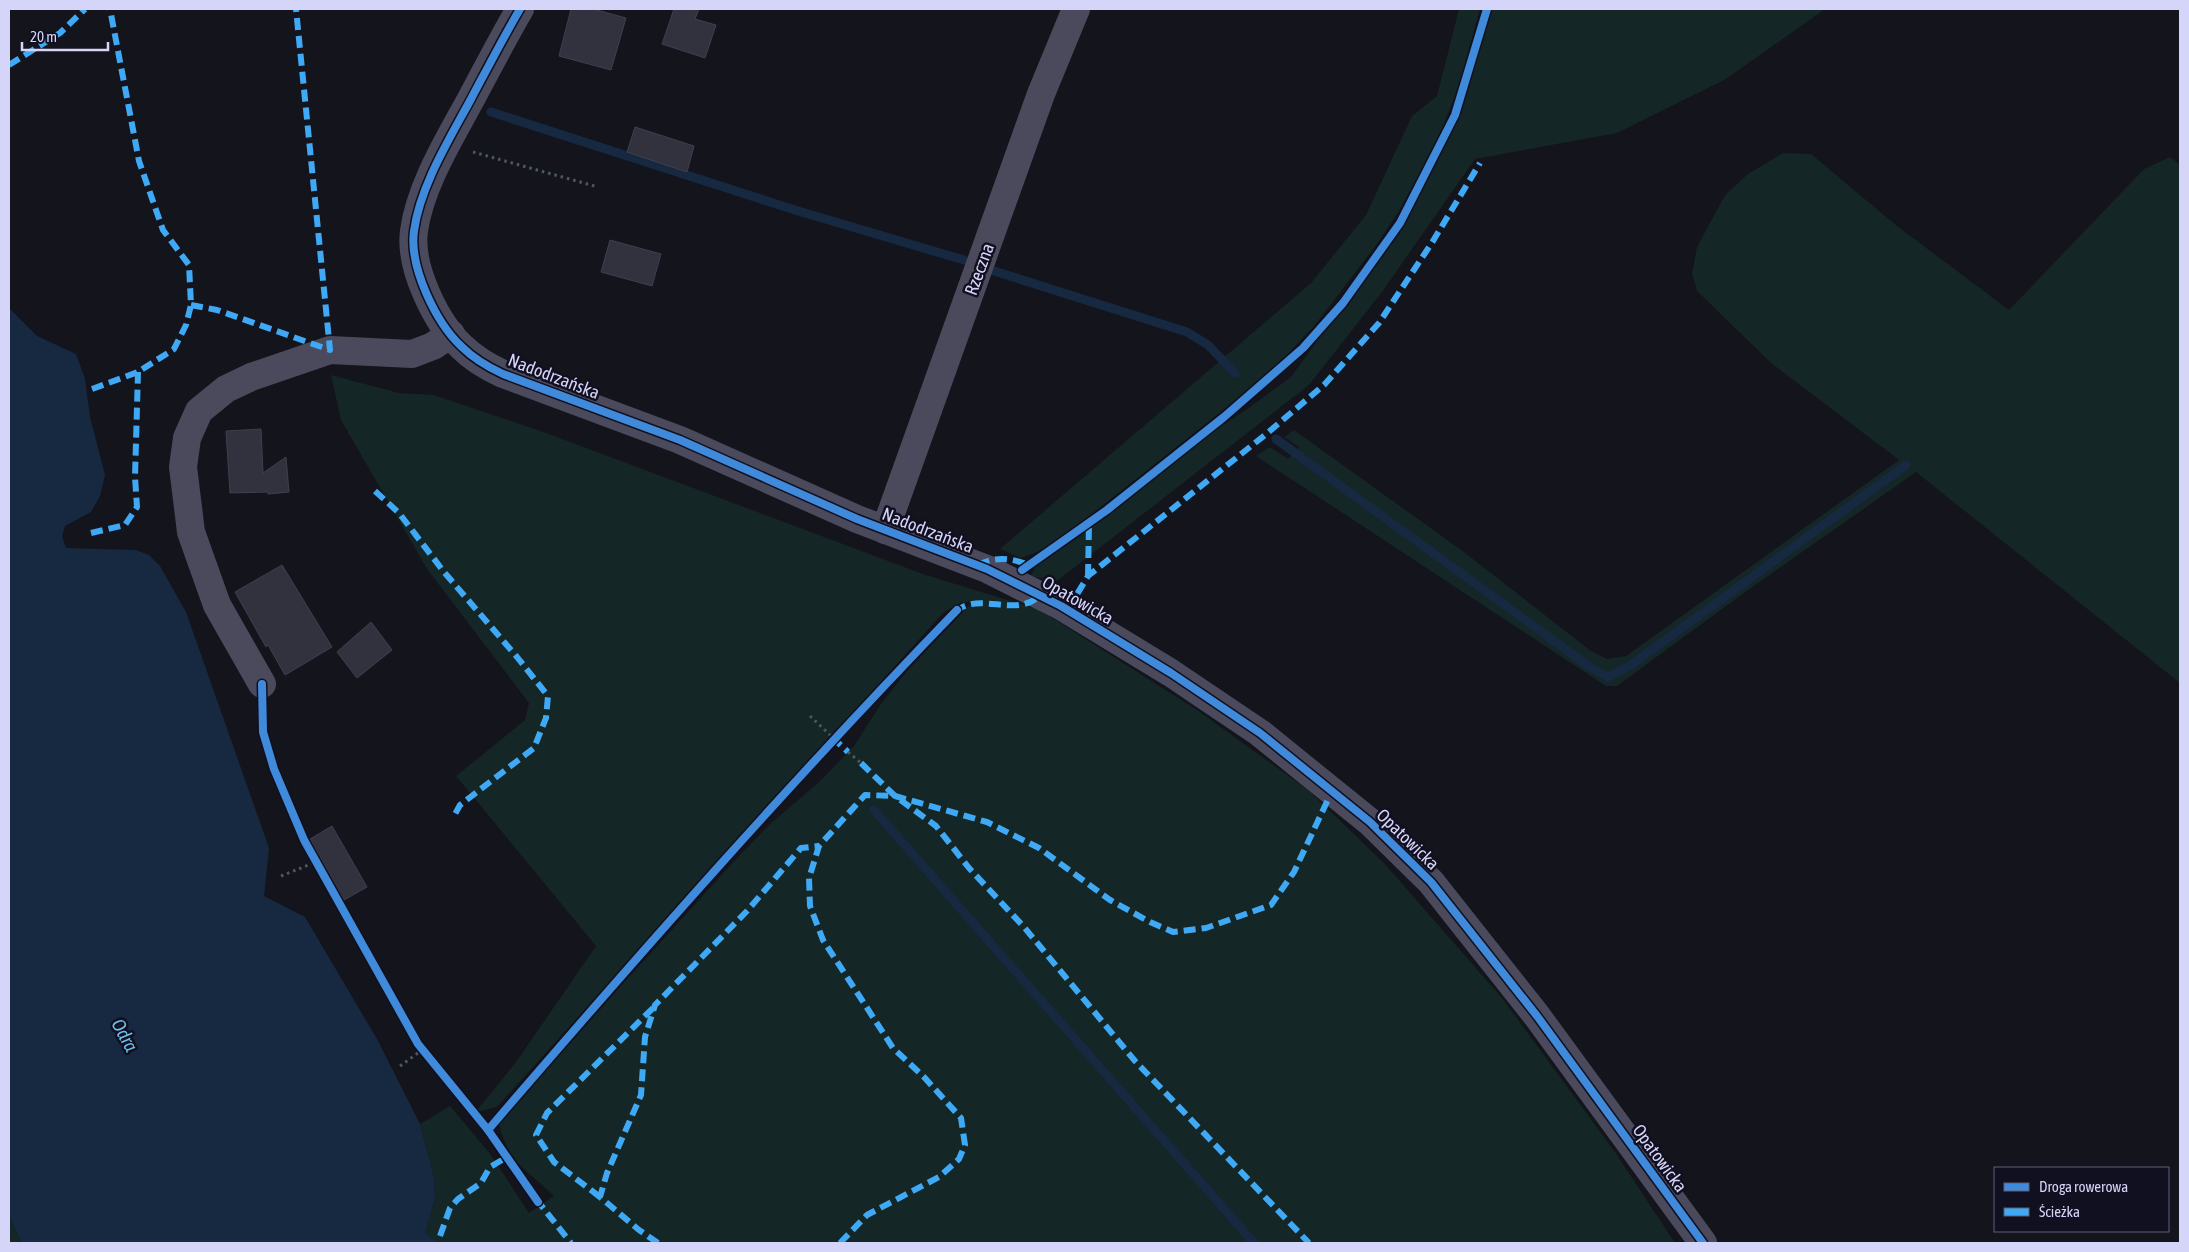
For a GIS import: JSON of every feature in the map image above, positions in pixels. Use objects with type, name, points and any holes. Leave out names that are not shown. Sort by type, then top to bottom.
[{"type":"street","name":"Nadodrzańska","points":[[520,9],[455,128],[429,181],[415,224],[413,242],[418,269],[431,303],[451,334],[472,355],[503,374],[680,440],[857,519],[988,569]]},
{"type":"street","name":"Rzeczna","points":[[885,530],[1042,94],[1076,9]]},
{"type":"street","points":[[262,684],[217,605],[191,532],[183,467],[187,438],[200,411],[226,389],[251,377],[330,350],[412,354],[433,346],[451,334]]},
{"type":"street","name":"Opatowicka","points":[[988,569],[1061,606],[1171,673],[1260,733],[1370,822],[1431,882],[1531,1008],[1703,1243]]},
{"type":"path","points":[[472,151],[598,187]]},
{"type":"path","points":[[810,716],[830,735]]},
{"type":"path","points":[[848,752],[860,763]]},
{"type":"path","points":[[281,876],[316,862]]},
{"type":"path","points":[[400,1066],[422,1050]]},
{"type":"shaded area","points":[[1459,9],[1480,9],[1458,88],[1437,142],[1399,211],[1374,248],[1315,325],[1270,373],[1050,547],[1021,558],[1000,549],[1311,283],[1366,215],[1412,116],[1437,96]]},
{"type":"shaded area","points":[[1487,9],[1825,9],[1726,79],[1617,133],[1475,159],[1382,292],[1309,385],[1057,581],[1031,576],[1035,567],[1095,523],[1196,442],[1243,412],[1291,377],[1390,240],[1431,170],[1455,114],[1474,61]]},
{"type":"shaded area","points":[[1783,153],[1811,154],[1897,226],[2009,310],[2144,169],[2170,157],[2180,165],[2180,683],[1916,472],[1748,590],[1617,686],[1606,686],[1256,456],[1270,447],[1288,459],[1299,447],[1284,437],[1294,430],[1464,552],[1591,651],[1607,659],[1626,656],[1899,460],[1771,363],[1697,291],[1692,273],[1697,247],[1725,195],[1748,174]]},
{"type":"shaded area","points":[[331,375],[399,393],[434,395],[549,434],[923,574],[1040,610],[1197,710],[1308,790],[1384,863],[1502,998],[1615,1152],[1675,1243],[439,1243],[424,1233],[435,1198],[434,1177],[420,1124],[450,1106],[491,1155],[529,1213],[554,1196],[514,1158],[503,1138],[499,1124],[737,858],[770,824],[818,783],[854,746],[881,704],[908,670],[973,601],[960,603],[943,613],[497,1107],[481,1111],[477,1110],[516,1062],[596,946],[456,776],[525,720],[529,703],[427,569],[341,420]]},
{"type":"shaded area","points":[[9,1216],[22,1243],[9,1243]]},
{"type":"water","name":"Odra","points":[[9,308],[37,336],[76,354],[85,379],[90,417],[105,475],[100,496],[91,512],[65,526],[62,536],[66,548],[136,550],[149,555],[160,566],[186,612],[269,848],[264,896],[305,917],[377,1039],[420,1124],[434,1177],[435,1198],[425,1233],[439,1243],[22,1243],[9,1216]]},
{"type":"building","points":[[571,9],[593,9],[626,18],[611,70],[559,56]]},
{"type":"building","points":[[674,9],[699,9],[695,19],[716,25],[705,58],[662,44]]},
{"type":"building","points":[[635,127],[694,146],[687,172],[627,152]]},
{"type":"building","points":[[610,240],[661,254],[652,286],[601,272]]},
{"type":"building","points":[[261,429],[263,473],[286,457],[289,492],[268,494],[268,492],[230,493],[226,431]]},
{"type":"building","points":[[282,565],[332,647],[285,675],[268,645],[266,647],[235,592]]},
{"type":"building","points":[[371,622],[392,650],[357,678],[337,652]]},
{"type":"building","points":[[332,826],[367,887],[344,900],[310,839]]},
{"type":"waterway","points":[[491,112],[795,210],[964,260]]},
{"type":"waterway","points":[[994,271],[1187,332],[1208,345],[1235,373]]},
{"type":"waterway","points":[[1276,439],[1590,667],[1608,677],[1631,665],[1906,465]]},
{"type":"waterway","points":[[874,810],[1254,1243]]},
{"type":"marked path","points":[[9,65],[60,33],[85,9]]},
{"type":"marked path","points":[[92,389],[138,372],[174,349],[186,325],[191,305],[189,265],[163,230],[139,161],[110,9]]},
{"type":"marked path","points":[[191,305],[217,310],[330,350],[296,9]]},
{"type":"marked path","points":[[1068,609],[1088,576],[1265,435],[1324,385],[1379,323],[1433,241],[1480,163]]},
{"type":"marked path","points":[[91,533],[125,525],[137,507],[135,477],[138,372]]},
{"type":"marked path","points":[[375,491],[399,513],[444,572],[548,696],[546,718],[534,748],[460,805],[453,818]]},
{"type":"marked path","points":[[1088,576],[1089,523]]},
{"type":"marked path","points":[[978,565],[997,559],[1016,561],[1029,565]]},
{"type":"marked path","points":[[955,612],[965,606],[975,604],[1021,605],[1032,601],[1041,594]]},
{"type":"marked path","points":[[832,737],[848,752]]},
{"type":"marked path","points":[[861,763],[895,796],[936,826],[969,868],[1024,927],[1135,1061],[1309,1243]]},
{"type":"marked path","points":[[840,1243],[867,1215],[939,1177],[959,1159],[965,1145],[961,1118],[924,1077],[893,1048],[823,940],[810,906],[809,878],[819,846],[865,795],[895,796],[987,822],[1039,848],[1110,900],[1150,922],[1173,932],[1206,928],[1271,905],[1294,872],[1332,791]]},
{"type":"marked path","points":[[658,1243],[639,1230],[600,1197],[607,1173],[641,1095],[645,1037],[655,1005],[747,911],[801,848],[819,846]]},
{"type":"marked path","points":[[600,1197],[554,1162],[536,1135],[547,1113],[654,1007]]},
{"type":"marked path","points":[[440,1236],[450,1208],[458,1199],[481,1183],[490,1167],[507,1157]]},
{"type":"marked path","points":[[536,1199],[571,1243]]},
{"type":"cycle path","points":[[520,9],[445,146],[429,180],[417,214],[414,245],[420,277],[434,309],[452,337],[471,355],[503,374],[680,440],[857,519],[987,569],[1061,606],[1171,673],[1260,733],[1370,822],[1431,882],[1537,1016],[1703,1243]]},
{"type":"cycle path","points":[[1022,570],[1107,510],[1224,417],[1303,348],[1343,303],[1400,223],[1455,115],[1487,9]]},
{"type":"cycle path","points":[[488,1130],[777,801],[957,610]]},
{"type":"cycle path","points":[[262,684],[263,732],[274,769],[304,840],[418,1044],[488,1130],[538,1202]]}]
